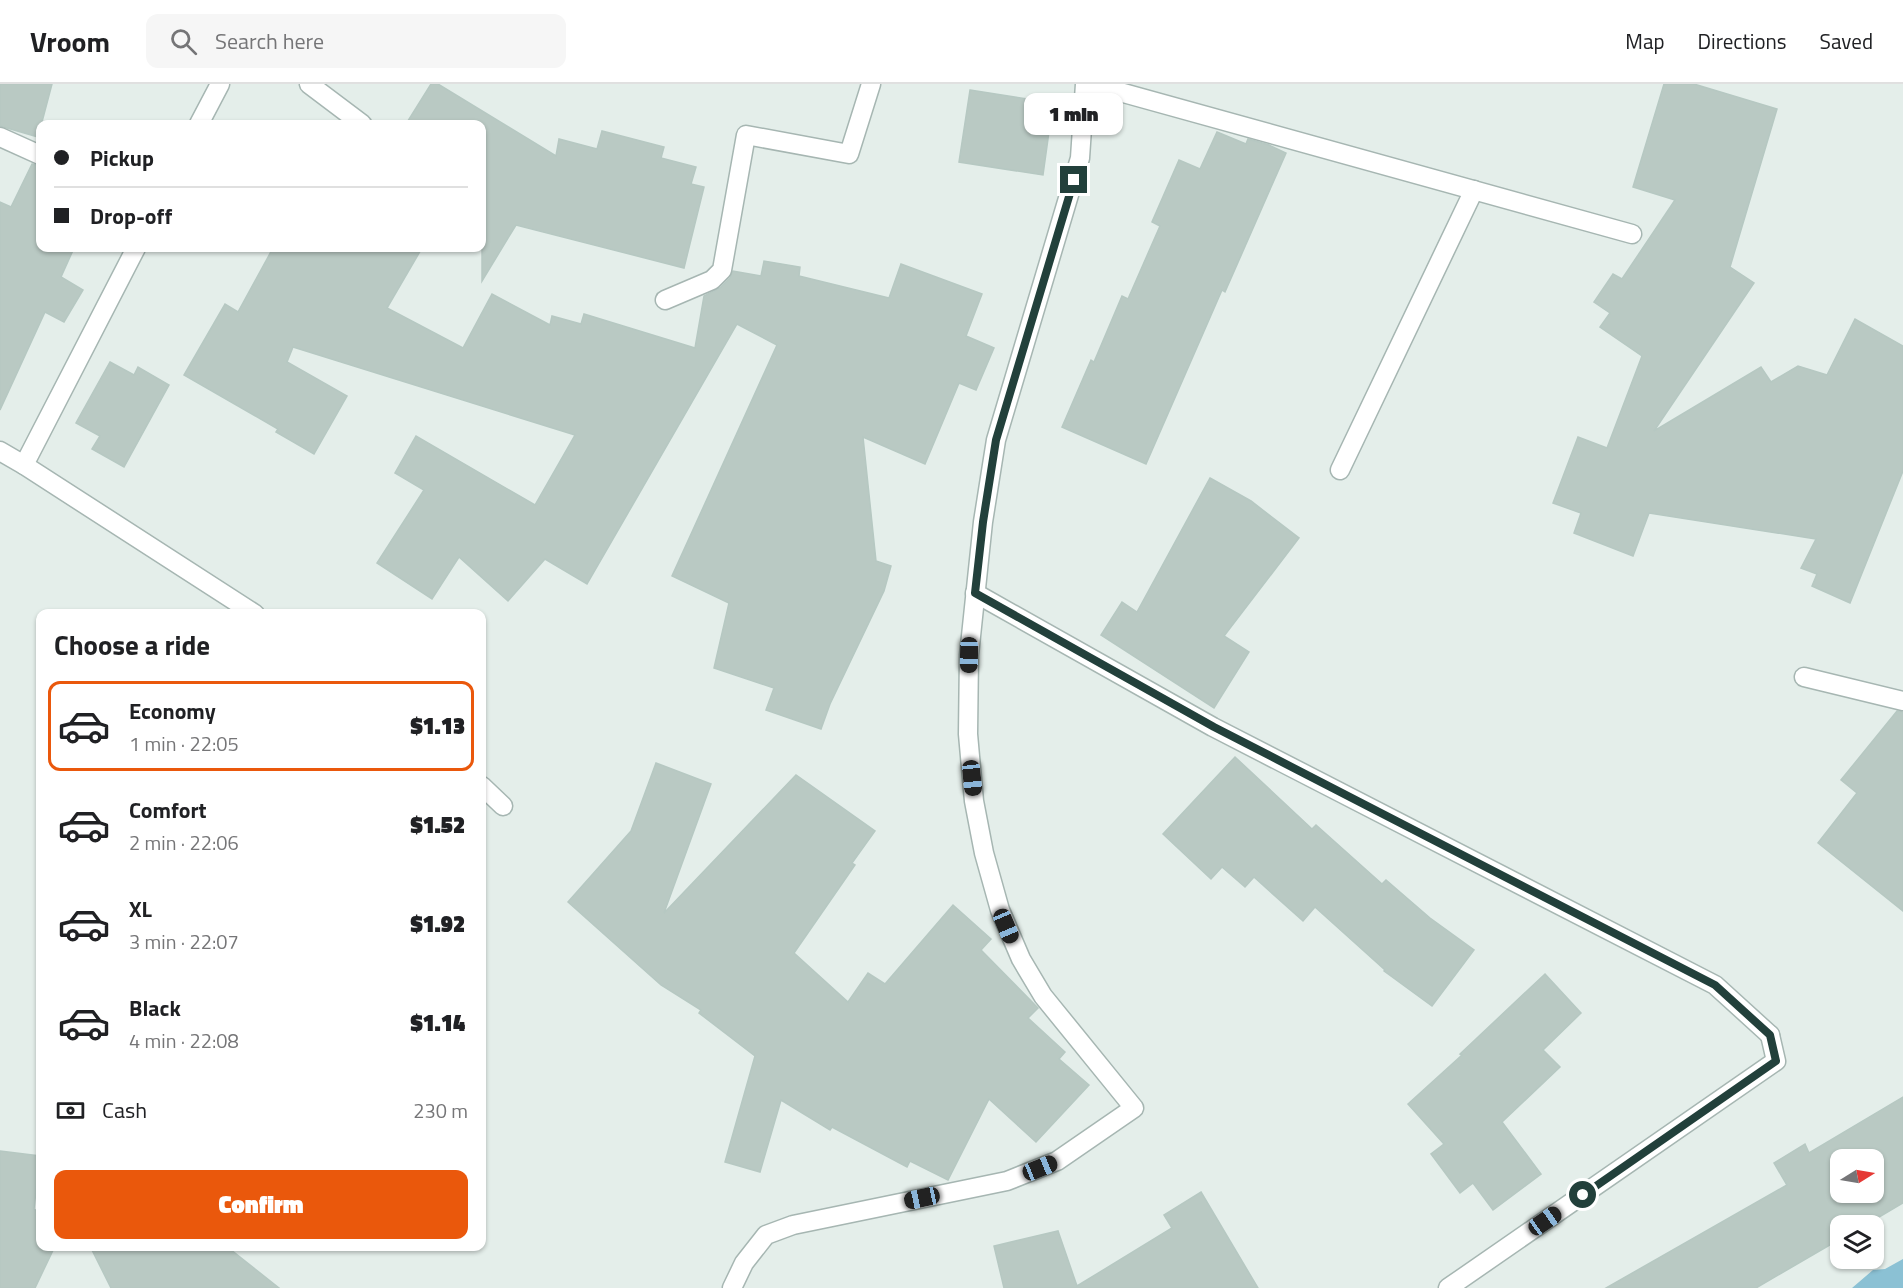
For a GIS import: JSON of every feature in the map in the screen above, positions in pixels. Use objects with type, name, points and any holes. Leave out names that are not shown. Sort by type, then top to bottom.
[{"type":"street","points":[[201,120],[220,84]]},
{"type":"street","points":[[309,84],[357,120]]},
{"type":"street","points":[[665,300],[712,280],[722,270],[746,135],[849,154],[871,84]]},
{"type":"street","points":[[732,1288],[744,1263],[766,1235],[793,1225],[1007,1181],[1057,1161],[1134,1108],[1043,996],[1021,959],[1000,910],[982,843],[974,801],[968,734],[969,655],[983,522],[996,440],[1080,158],[1085,84]]},
{"type":"street","points":[[1091,84],[1632,234]]},
{"type":"street","points":[[0,137],[36,153]]},
{"type":"street","points":[[1340,470],[1474,190]]},
{"type":"street","points":[[24,465],[134,252]]},
{"type":"street","points":[[0,451],[247,609]]},
{"type":"street","points":[[975,593],[1214,727],[1715,985],[1770,1035],[1776,1061],[1448,1288]]},
{"type":"street","points":[[1804,676],[1903,701]]},
{"type":"street","points":[[486,790],[503,806]]},
{"type":"water","points":[[1903,1259],[1903,1288],[1852,1288],[1873,1270],[1885,1269]]},
{"type":"building","points":[[0,84],[52,84],[42,120],[36,120],[36,136],[0,126]]},
{"type":"building","points":[[431,84],[438,84],[556,156],[559,139],[597,149],[602,131],[664,147],[661,158],[696,167],[691,184],[704,187],[684,268],[516,225],[482,281],[482,252],[486,252],[486,120],[408,120]]},
{"type":"building","points":[[1664,84],[1694,84],[1777,109],[1730,267],[1754,283],[1654,431],[1761,367],[1771,382],[1798,366],[1827,375],[1855,319],[1903,346],[1903,471],[1850,603],[1812,586],[1817,574],[1801,568],[1816,539],[1649,513],[1633,556],[1574,533],[1581,513],[1553,503],[1578,437],[1607,448],[1642,356],[1600,327],[1610,313],[1594,302],[1613,274],[1622,279],[1675,200],[1633,187]]},
{"type":"building","points":[[970,90],[1053,103],[1043,175],[959,162]]},
{"type":"building","points":[[1217,132],[1246,144],[1248,139],[1286,153],[1225,292],[1222,290],[1146,464],[1062,427],[1091,360],[1094,362],[1122,296],[1128,299],[1160,226],[1152,222],[1179,160],[1200,169]]},
{"type":"building","points":[[32,164],[36,165],[36,252],[72,252],[61,277],[83,290],[64,322],[45,312],[0,410],[0,202],[11,207]]},
{"type":"building","points":[[271,252],[420,252],[387,308],[463,348],[492,294],[550,325],[552,316],[581,324],[584,314],[695,348],[704,296],[720,288],[730,278],[733,271],[761,276],[764,261],[800,267],[799,276],[889,298],[901,264],[982,294],[966,336],[994,348],[976,390],[959,383],[925,464],[863,437],[876,561],[891,566],[884,591],[830,704],[821,729],[766,710],[774,688],[714,668],[729,603],[672,576],[777,345],[737,324],[587,584],[545,559],[508,601],[459,557],[432,599],[377,563],[424,490],[395,473],[416,436],[535,505],[575,435],[293,347],[287,362],[347,396],[314,454],[276,432],[278,429],[184,375],[225,304],[238,312]]},
{"type":"building","points":[[110,362],[134,375],[138,367],[169,385],[124,467],[92,449],[100,436],[76,423]]},
{"type":"building","points":[[1210,478],[1251,501],[1299,538],[1224,636],[1249,652],[1214,708],[1101,635],[1122,602],[1137,612]]},
{"type":"building","points":[[1897,711],[1903,712],[1903,911],[1818,843],[1857,793],[1841,780]]},
{"type":"building","points":[[1235,757],[1312,829],[1316,825],[1382,884],[1386,880],[1430,918],[1474,950],[1432,1006],[1384,971],[1315,907],[1303,921],[1254,877],[1245,887],[1222,867],[1211,879],[1163,834]]},
{"type":"building","points":[[656,763],[711,784],[664,913],[796,775],[875,831],[852,863],[855,865],[794,953],[848,1002],[868,973],[885,984],[953,905],[991,939],[981,950],[1038,1008],[1028,1018],[1065,1052],[1059,1059],[1089,1085],[1036,1142],[989,1099],[948,1180],[910,1161],[907,1167],[832,1127],[830,1130],[781,1100],[760,1172],[725,1162],[755,1056],[699,1013],[701,1010],[661,985],[568,902],[631,831]]},
{"type":"building","points":[[1545,974],[1581,1013],[1543,1050],[1560,1067],[1502,1122],[1541,1174],[1493,1210],[1473,1183],[1460,1193],[1431,1154],[1444,1144],[1408,1104]]},
{"type":"building","points":[[1903,1097],[1903,1203],[1883,1215],[1830,1215],[1830,1245],[1756,1288],[1606,1288],[1787,1185],[1774,1163],[1805,1144],[1809,1153]]},
{"type":"building","points":[[0,1151],[36,1156],[34,1209],[36,1210],[36,1251],[53,1251],[35,1288],[0,1288]]},
{"type":"building","points":[[1201,1192],[1258,1288],[1004,1288],[994,1246],[1058,1231],[1077,1286],[1172,1228],[1164,1215]]},
{"type":"building","points":[[92,1251],[232,1251],[279,1288],[111,1288]]},
{"type":"route","points":[[1074,180],[996,440],[975,593],[1214,727],[1715,985],[1770,1035],[1776,1061],[1583,1195]]}]
